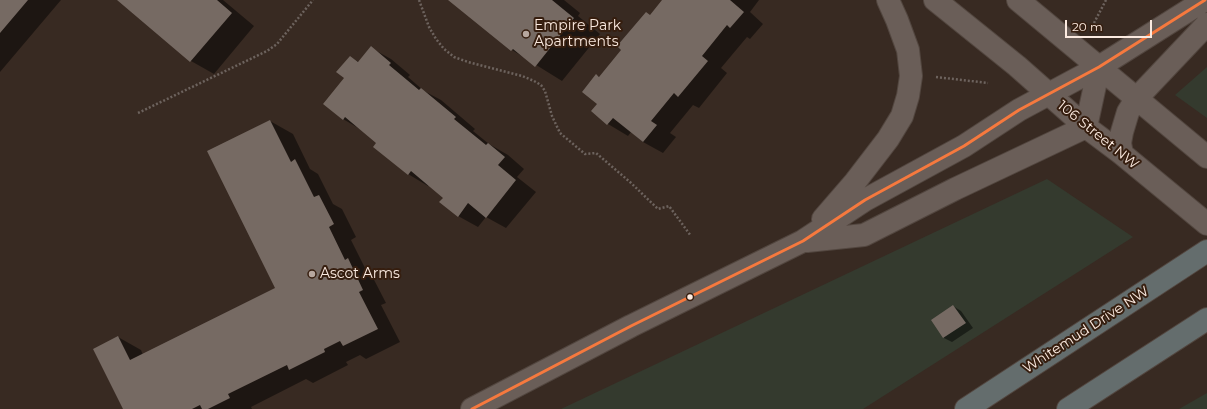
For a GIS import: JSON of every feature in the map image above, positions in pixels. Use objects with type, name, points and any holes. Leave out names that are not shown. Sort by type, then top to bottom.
[{"type":"highway","name":"Whitemud Drive NW","points":[[966,409],[1207,251]]},
{"type":"highway","points":[[1068,409],[1207,319]]},
{"type":"street","points":[[803,241],[855,182],[888,139],[902,116],[908,96],[911,76],[908,50],[888,0]]},
{"type":"street","name":"106 Street NW","points":[[935,0],[1017,66],[1086,127],[1207,224]]},
{"type":"street","points":[[1018,0],[1207,157]]},
{"type":"street","points":[[472,409],[631,326],[803,241],[865,200],[964,146],[1019,110],[1099,67],[1205,0]]},
{"type":"street","points":[[1130,161],[1120,143],[1128,112],[1136,99],[1207,24]]},
{"type":"street","points":[[803,241],[864,235],[955,188],[1086,127],[1099,67]]},
{"type":"path","points":[[138,113],[267,51],[277,44],[313,0]]},
{"type":"path","points":[[418,0],[429,27],[444,49],[454,57],[522,76],[541,84],[545,91],[552,116],[560,133],[586,154],[596,152],[658,209],[669,206],[691,236]]},
{"type":"path","points":[[1094,23],[1106,0]]},
{"type":"path","points":[[929,77],[988,83]]},
{"type":"green space","points":[[1207,67],[1207,118],[1175,95]]},
{"type":"green space","points":[[1047,179],[1133,237],[863,409],[561,409]]},
{"type":"green space","points":[[1207,393],[1207,409],[1179,409]]},
{"type":"building","points":[[0,0],[28,0],[0,33]]},
{"type":"building","points":[[117,0],[217,0],[232,13],[190,62]]},
{"type":"building","name":"Empire Park Apartments","points":[[448,0],[552,0],[574,18],[535,67],[513,49],[511,51]]},
{"type":"building","points":[[662,0],[730,0],[744,12],[730,28],[727,25],[702,56],[708,61],[678,97],[674,93],[651,121],[657,125],[643,142],[613,118],[607,125],[591,111],[597,104],[582,92],[596,74],[599,77],[621,50],[617,46],[646,12],[650,15]]},
{"type":"building","points":[[371,46],[391,63],[389,65],[419,90],[421,88],[456,117],[454,119],[486,145],[488,143],[505,157],[498,165],[516,180],[486,218],[468,203],[458,217],[439,202],[443,198],[411,171],[408,175],[373,147],[376,143],[345,117],[343,120],[323,104],[344,78],[336,72],[350,56],[358,62]]},
{"type":"building","name":"Ascot Arms","points":[[270,120],[291,162],[295,159],[314,197],[319,195],[334,224],[329,227],[345,260],[348,258],[363,290],[359,292],[378,329],[343,346],[340,341],[324,349],[325,352],[289,370],[287,365],[228,394],[230,398],[208,409],[202,409],[200,405],[192,409],[123,409],[93,349],[118,336],[130,360],[275,288],[207,151]]},
{"type":"building","points":[[953,305],[966,323],[943,338],[931,320]]},
{"type":"transit line","points":[[472,409],[631,326],[803,241],[865,200],[964,146],[1019,110],[1099,67],[1205,0]]},
{"type":"place","name":"Empire Park Apartments","points":[[526,34]]},
{"type":"place","name":"Ascot Arms","points":[[312,274]]}]
